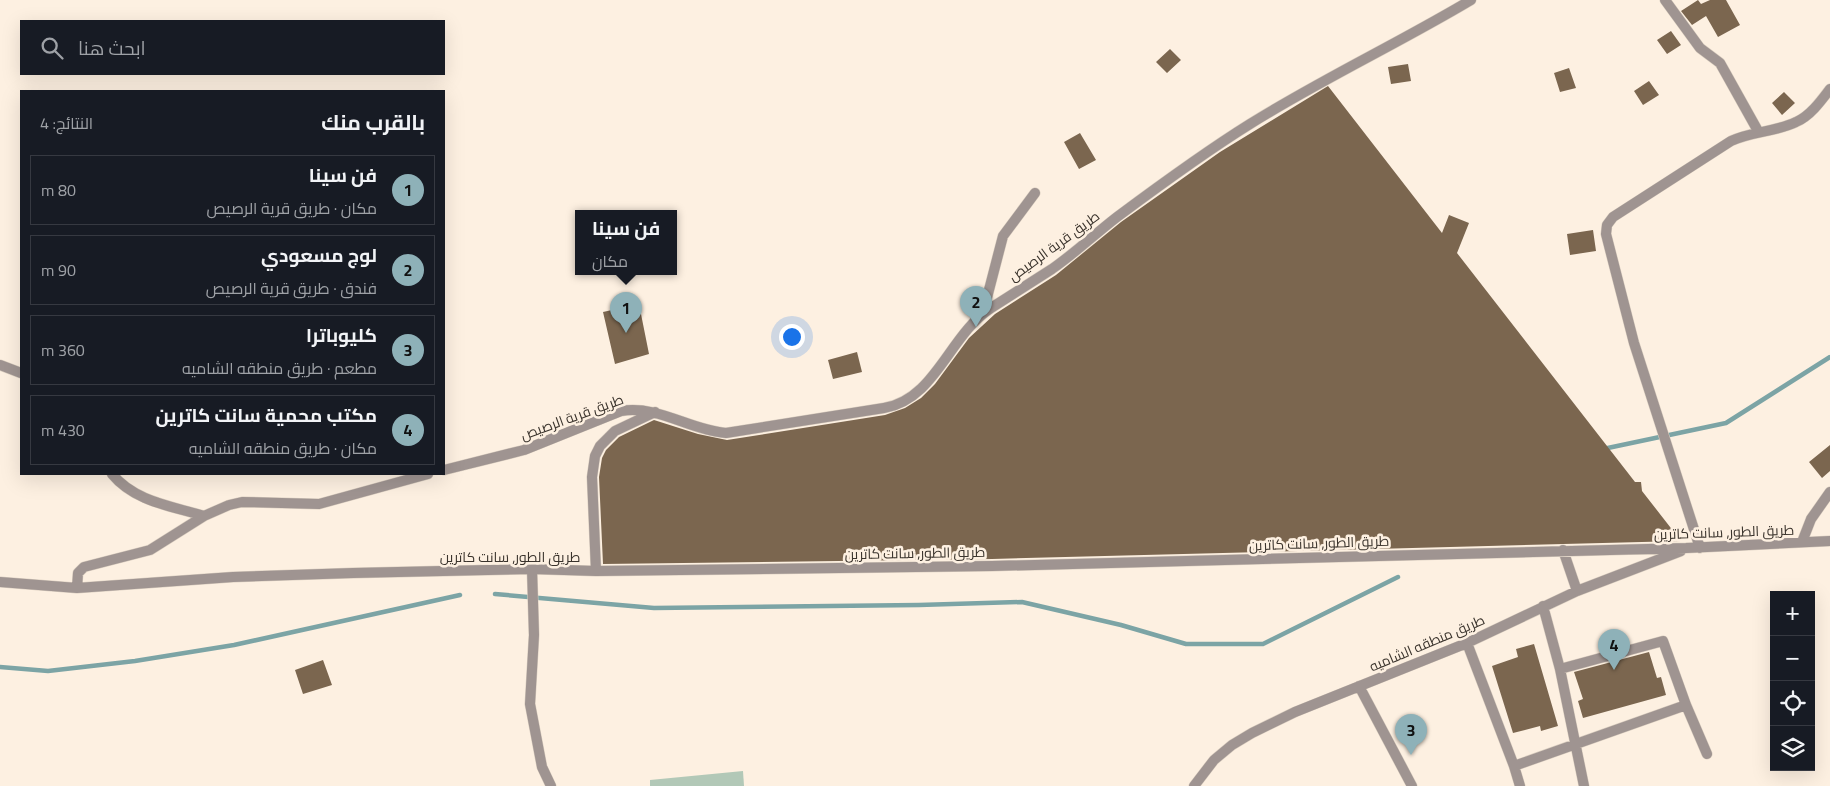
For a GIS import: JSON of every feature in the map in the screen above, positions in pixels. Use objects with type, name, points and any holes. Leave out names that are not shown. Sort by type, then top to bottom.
[{"type":"street","name":"طريق قرية الرصيص","points":[[445,470],[524,450],[620,411],[644,409],[708,430],[726,433],[895,406],[910,399],[923,388],[961,335],[983,313],[1053,268],[1118,217],[1249,125],[1324,80],[1472,0]]},
{"type":"street","points":[[1665,0],[1700,48],[1720,62],[1758,131]]},
{"type":"street","points":[[1700,548],[1634,343],[1606,229],[1609,220],[1731,141],[1758,131],[1798,122],[1822,100],[1830,89]]},
{"type":"street","points":[[983,313],[1003,236],[1035,193]]},
{"type":"street","points":[[0,365],[20,373]]},
{"type":"street","points":[[596,571],[592,477],[595,456],[600,446],[616,431],[655,412]]},
{"type":"street","points":[[113,475],[125,487],[141,497],[204,516]]},
{"type":"street","points":[[77,588],[78,573],[84,567],[150,550],[216,509],[242,502],[305,505],[332,501],[424,475]]},
{"type":"street","points":[[1802,542],[1811,519],[1826,504],[1830,492]]},
{"type":"street","name":"طريق الطور, سانت كاترين","points":[[0,582],[77,588],[233,577],[532,569],[596,571],[992,566],[1562,550],[1700,548],[1830,541]]},
{"type":"street","name":"طريق منطقه الشاميه","points":[[1194,786],[1214,760],[1238,741],[1295,712],[1467,643],[1542,606],[1686,548]]},
{"type":"street","points":[[1562,550],[1577,591]]},
{"type":"street","points":[[532,569],[534,635],[530,704],[542,767],[551,786]]},
{"type":"street","points":[[1542,606],[1560,669],[1584,786]]},
{"type":"street","points":[[1560,669],[1663,641],[1686,705],[1707,754]]},
{"type":"street","points":[[1467,643],[1520,786]]},
{"type":"street","points":[[1359,686],[1412,786]]},
{"type":"street","points":[[1514,766],[1686,705]]},
{"type":"green space","points":[[743,771],[744,786],[650,786],[650,780]]},
{"type":"building","points":[[1698,0],[1701,4],[1710,0],[1726,0],[1740,25],[1718,37],[1706,16],[1692,25],[1681,11]]},
{"type":"building","points":[[1671,31],[1681,45],[1667,54],[1657,40]]},
{"type":"building","points":[[1170,49],[1181,60],[1167,73],[1156,62]]},
{"type":"building","points":[[1408,64],[1411,81],[1391,84],[1388,67]]},
{"type":"building","points":[[1569,68],[1576,88],[1560,92],[1554,73]]},
{"type":"building","points":[[1649,81],[1659,95],[1643,105],[1634,91]]},
{"type":"building","points":[[1328,86],[1442,233],[1449,215],[1469,223],[1457,253],[1635,482],[1641,482],[1642,491],[1681,541],[992,559],[603,564],[599,477],[602,458],[606,450],[619,437],[654,420],[698,434],[727,440],[885,415],[905,408],[921,398],[935,384],[969,338],[995,314],[1056,275],[1121,222],[1220,152]]},
{"type":"building","points":[[1784,92],[1795,103],[1782,115],[1772,103]]},
{"type":"building","points":[[1080,133],[1096,160],[1079,169],[1064,142]]},
{"type":"building","points":[[1593,230],[1596,251],[1570,255],[1567,234]]},
{"type":"building","points":[[639,304],[649,354],[615,364],[603,312]]},
{"type":"building","points":[[857,352],[862,372],[833,379],[828,360]]},
{"type":"building","points":[[1830,445],[1830,471],[1822,478],[1809,462]]},
{"type":"building","points":[[1534,644],[1558,726],[1541,731],[1540,726],[1513,733],[1492,666],[1518,657],[1516,649]]},
{"type":"building","points":[[1649,652],[1657,678],[1661,677],[1666,695],[1583,718],[1578,701],[1583,699],[1574,672]]},
{"type":"building","points":[[323,660],[332,685],[303,694],[295,670]]},
{"type":"waterway","points":[[1603,449],[1726,423],[1830,357]]},
{"type":"waterway","points":[[495,594],[654,608],[1022,602],[1121,625],[1186,644],[1263,644],[1398,577]]},
{"type":"waterway","points":[[0,667],[48,671],[135,661],[234,645],[460,595]]},
{"type":"place","name":"لوج مسعودي","points":[[976,327]]},
{"type":"place","name":"فن سينا","points":[[626,333]]},
{"type":"place","name":"مكتب محمية سانت كاترين","points":[[1614,670]]},
{"type":"place","name":"كليوباترا","points":[[1411,755]]}]
